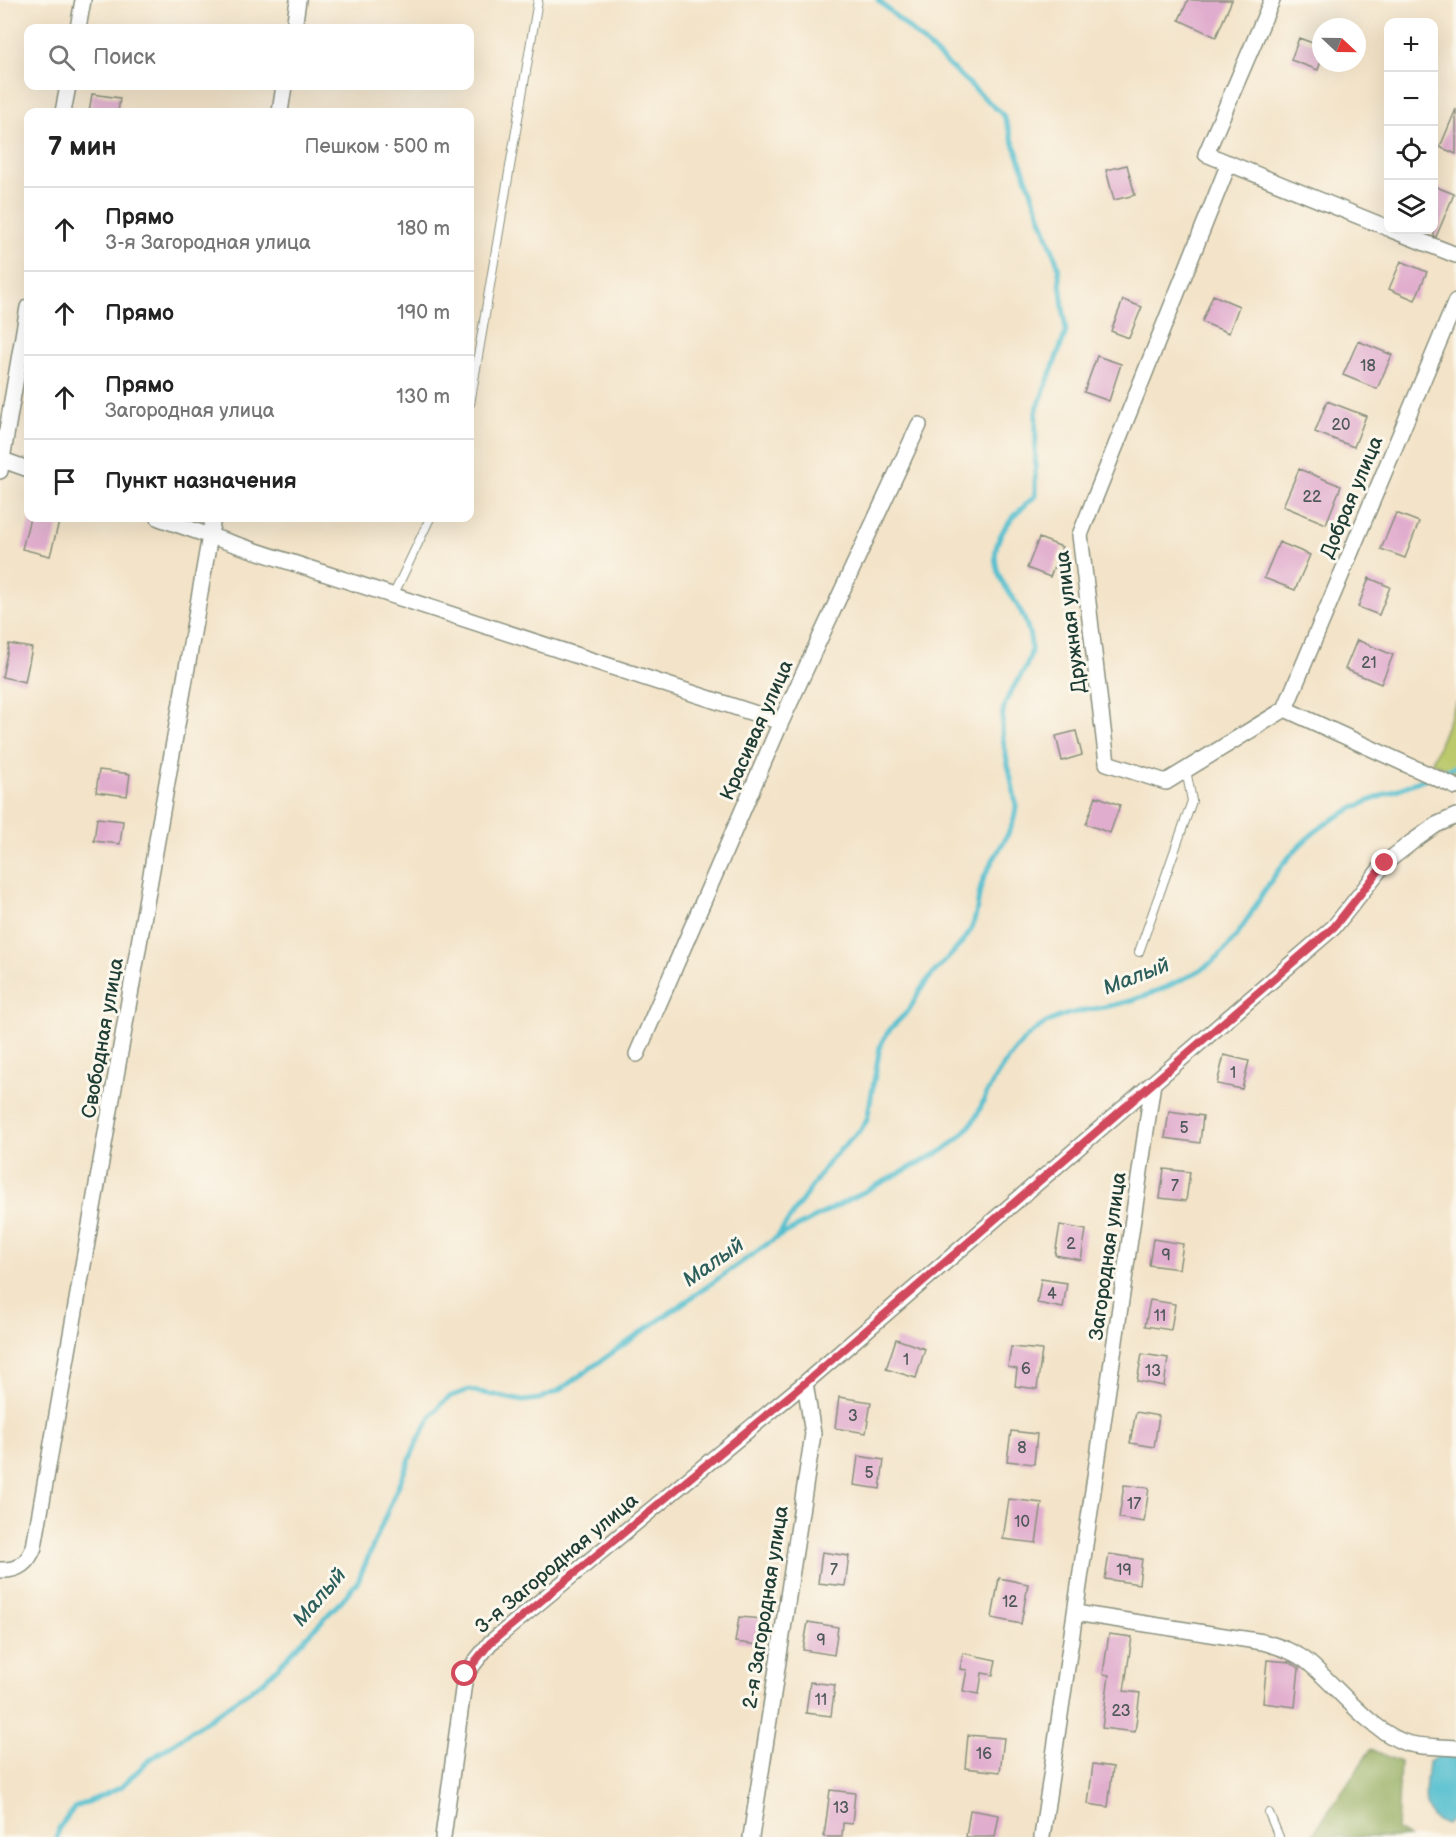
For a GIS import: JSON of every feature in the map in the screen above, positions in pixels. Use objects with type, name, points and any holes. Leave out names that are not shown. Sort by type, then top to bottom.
[{"type":"street","points":[[79,24],[83,0]]},
{"type":"street","points":[[295,24],[298,0]]},
{"type":"street","points":[[1272,0],[1206,154],[1384,227]]},
{"type":"street","points":[[64,108],[67,90]]},
{"type":"street","points":[[281,108],[283,90]]},
{"type":"street","name":"Дружная улица","points":[[1229,164],[1080,535],[1107,763],[1166,782],[1285,709]]},
{"type":"street","points":[[1403,234],[1456,255]]},
{"type":"street","name":"Добрая улица","points":[[1285,709],[1456,301]]},
{"type":"street","points":[[24,330],[1,463],[24,469]]},
{"type":"street","name":"Красивая улица","points":[[637,1054],[782,722],[919,425]]},
{"type":"street","points":[[170,522],[782,722]]},
{"type":"street","name":"Свободная улица","points":[[0,1570],[16,1569],[26,1563],[34,1547],[212,522]]},
{"type":"street","points":[[1285,709],[1456,787]]},
{"type":"street","points":[[1154,1083],[1334,927],[1385,863],[1420,836],[1456,816]]},
{"type":"street","name":"3-я Загородная улица","points":[[442,1837],[465,1674],[490,1643],[805,1383],[1154,1083]]},
{"type":"street","name":"Загородная улица","points":[[1042,1837],[1154,1083]]},
{"type":"street","name":"2-я Загородная улица","points":[[751,1837],[813,1434],[805,1383]]},
{"type":"street","points":[[1075,1613],[1263,1642],[1284,1648],[1309,1663],[1352,1705],[1400,1741],[1456,1748]]},
{"type":"lane","points":[[474,380],[538,0]]},
{"type":"lane","points":[[393,596],[428,522]]},
{"type":"lane","points":[[1139,952],[1192,801],[1186,770]]},
{"type":"lane","points":[[1269,1813],[1279,1837]]},
{"type":"green space","points":[[1456,702],[1456,774],[1432,762]]},
{"type":"green space","points":[[1371,1749],[1400,1762],[1397,1830],[1408,1837],[1311,1837]]},
{"type":"water","points":[[1440,1754],[1456,1756],[1456,1813],[1446,1825],[1431,1814],[1425,1799],[1428,1763]]},
{"type":"building","points":[[1188,0],[1232,0],[1216,37],[1179,20]]},
{"type":"building","points":[[1299,38],[1312,43],[1312,68],[1291,60]]},
{"type":"building","points":[[92,94],[120,98],[119,108],[90,108]]},
{"type":"building","points":[[1456,109],[1456,154],[1440,147]]},
{"type":"building","points":[[1127,165],[1135,195],[1114,200],[1106,170]]},
{"type":"building","points":[[1438,188],[1454,194],[1438,232]]},
{"type":"building","points":[[1401,261],[1427,272],[1415,300],[1389,289]]},
{"type":"building","points":[[1213,295],[1239,306],[1229,333],[1202,322]]},
{"type":"building","points":[[1123,300],[1142,307],[1129,338],[1111,331]]},
{"type":"building","points":[[1358,341],[1392,355],[1377,389],[1343,375]]},
{"type":"building","points":[[1097,356],[1121,364],[1109,401],[1084,392]]},
{"type":"building","points":[[1327,401],[1366,416],[1354,447],[1315,432]]},
{"type":"building","points":[[1299,469],[1341,486],[1326,524],[1283,506]]},
{"type":"building","points":[[1396,513],[1419,522],[1405,558],[1381,549]]},
{"type":"building","points":[[29,522],[59,522],[50,556],[22,549]]},
{"type":"building","points":[[1039,538],[1062,547],[1050,577],[1027,568]]},
{"type":"building","points":[[1279,542],[1310,555],[1295,590],[1264,578]]},
{"type":"building","points":[[1369,578],[1390,587],[1379,615],[1358,607]]},
{"type":"building","points":[[1357,640],[1393,655],[1381,684],[1345,669]]},
{"type":"building","points":[[9,644],[32,648],[25,682],[2,677]]},
{"type":"building","points":[[1076,731],[1082,755],[1062,761],[1056,736]]},
{"type":"building","points":[[99,770],[130,774],[127,796],[96,792]]},
{"type":"building","points":[[1096,796],[1120,805],[1110,833],[1086,824]]},
{"type":"building","points":[[97,818],[123,821],[120,844],[94,841]]},
{"type":"building","points":[[1224,1055],[1249,1061],[1242,1089],[1217,1084]]},
{"type":"building","points":[[1169,1111],[1203,1116],[1200,1143],[1165,1138]]},
{"type":"building","points":[[1164,1169],[1190,1172],[1186,1201],[1160,1198]]},
{"type":"building","points":[[1060,1225],[1086,1230],[1081,1260],[1055,1255]]},
{"type":"building","points":[[1153,1239],[1183,1244],[1179,1269],[1149,1265]]},
{"type":"building","points":[[1041,1279],[1067,1283],[1063,1308],[1037,1303]]},
{"type":"building","points":[[1150,1300],[1175,1304],[1171,1330],[1145,1326]]},
{"type":"building","points":[[896,1339],[925,1349],[916,1378],[886,1369]]},
{"type":"building","points":[[1011,1347],[1042,1350],[1037,1389],[1015,1386],[1017,1369],[1008,1367]]},
{"type":"building","points":[[1142,1354],[1168,1358],[1164,1386],[1137,1381]]},
{"type":"building","points":[[839,1397],[871,1402],[866,1433],[835,1428]]},
{"type":"building","points":[[1136,1412],[1159,1416],[1154,1447],[1130,1443]]},
{"type":"building","points":[[1011,1431],[1037,1434],[1034,1464],[1007,1461]]},
{"type":"building","points":[[858,1456],[884,1460],[880,1489],[854,1485]]},
{"type":"building","points":[[1124,1485],[1149,1488],[1144,1522],[1119,1518]]},
{"type":"building","points":[[1009,1499],[1042,1503],[1036,1543],[1003,1539]]},
{"type":"building","points":[[822,1552],[849,1556],[845,1586],[818,1583]]},
{"type":"building","points":[[1109,1554],[1142,1559],[1139,1584],[1105,1579]]},
{"type":"building","points":[[999,1578],[1028,1584],[1021,1624],[992,1618]]},
{"type":"building","points":[[739,1617],[763,1619],[759,1645],[735,1642]]},
{"type":"building","points":[[808,1622],[838,1627],[834,1655],[803,1650]]},
{"type":"building","points":[[1109,1634],[1132,1637],[1124,1691],[1140,1693],[1135,1732],[1102,1728],[1109,1675],[1103,1674]]},
{"type":"building","points":[[963,1653],[996,1660],[993,1675],[982,1673],[979,1694],[963,1691],[967,1670],[960,1669]]},
{"type":"building","points":[[1267,1660],[1290,1662],[1299,1668],[1295,1707],[1263,1703]]},
{"type":"building","points":[[810,1682],[835,1685],[831,1716],[806,1713]]},
{"type":"building","points":[[968,1735],[1004,1738],[1000,1772],[965,1768]]},
{"type":"building","points":[[1093,1764],[1113,1767],[1108,1807],[1088,1804]]},
{"type":"building","points":[[830,1790],[855,1793],[852,1824],[843,1823],[842,1837],[824,1837]]},
{"type":"building","points":[[970,1810],[999,1815],[995,1837],[966,1837]]},
{"type":"waterway","points":[[777,1237],[830,1160],[867,1120],[880,1047],[885,1036],[909,1009],[929,978],[961,944],[971,929],[981,886],[1011,828],[1016,802],[1005,751],[1002,722],[1008,697],[1029,659],[1031,642],[1023,616],[1002,581],[995,555],[997,544],[1008,523],[1035,496],[1036,412],[1066,332],[1058,265],[1004,116],[878,0]]},
{"type":"waterway","name":"Малый","points":[[1435,775],[1456,766]]},
{"type":"waterway","name":"Малый","points":[[57,1837],[59,1828],[74,1808],[121,1787],[148,1761],[264,1681],[343,1599],[358,1581],[417,1442],[432,1415],[451,1396],[469,1390],[523,1401],[539,1399],[558,1391],[776,1238],[942,1151],[966,1131],[1001,1069],[1018,1046],[1032,1033],[1054,1019],[1146,995],[1183,979],[1212,962],[1230,944],[1287,859],[1321,827],[1380,796],[1427,778]]},
{"type":"route","points":[[465,1674],[490,1643],[805,1383],[1334,927],[1385,863]]}]
